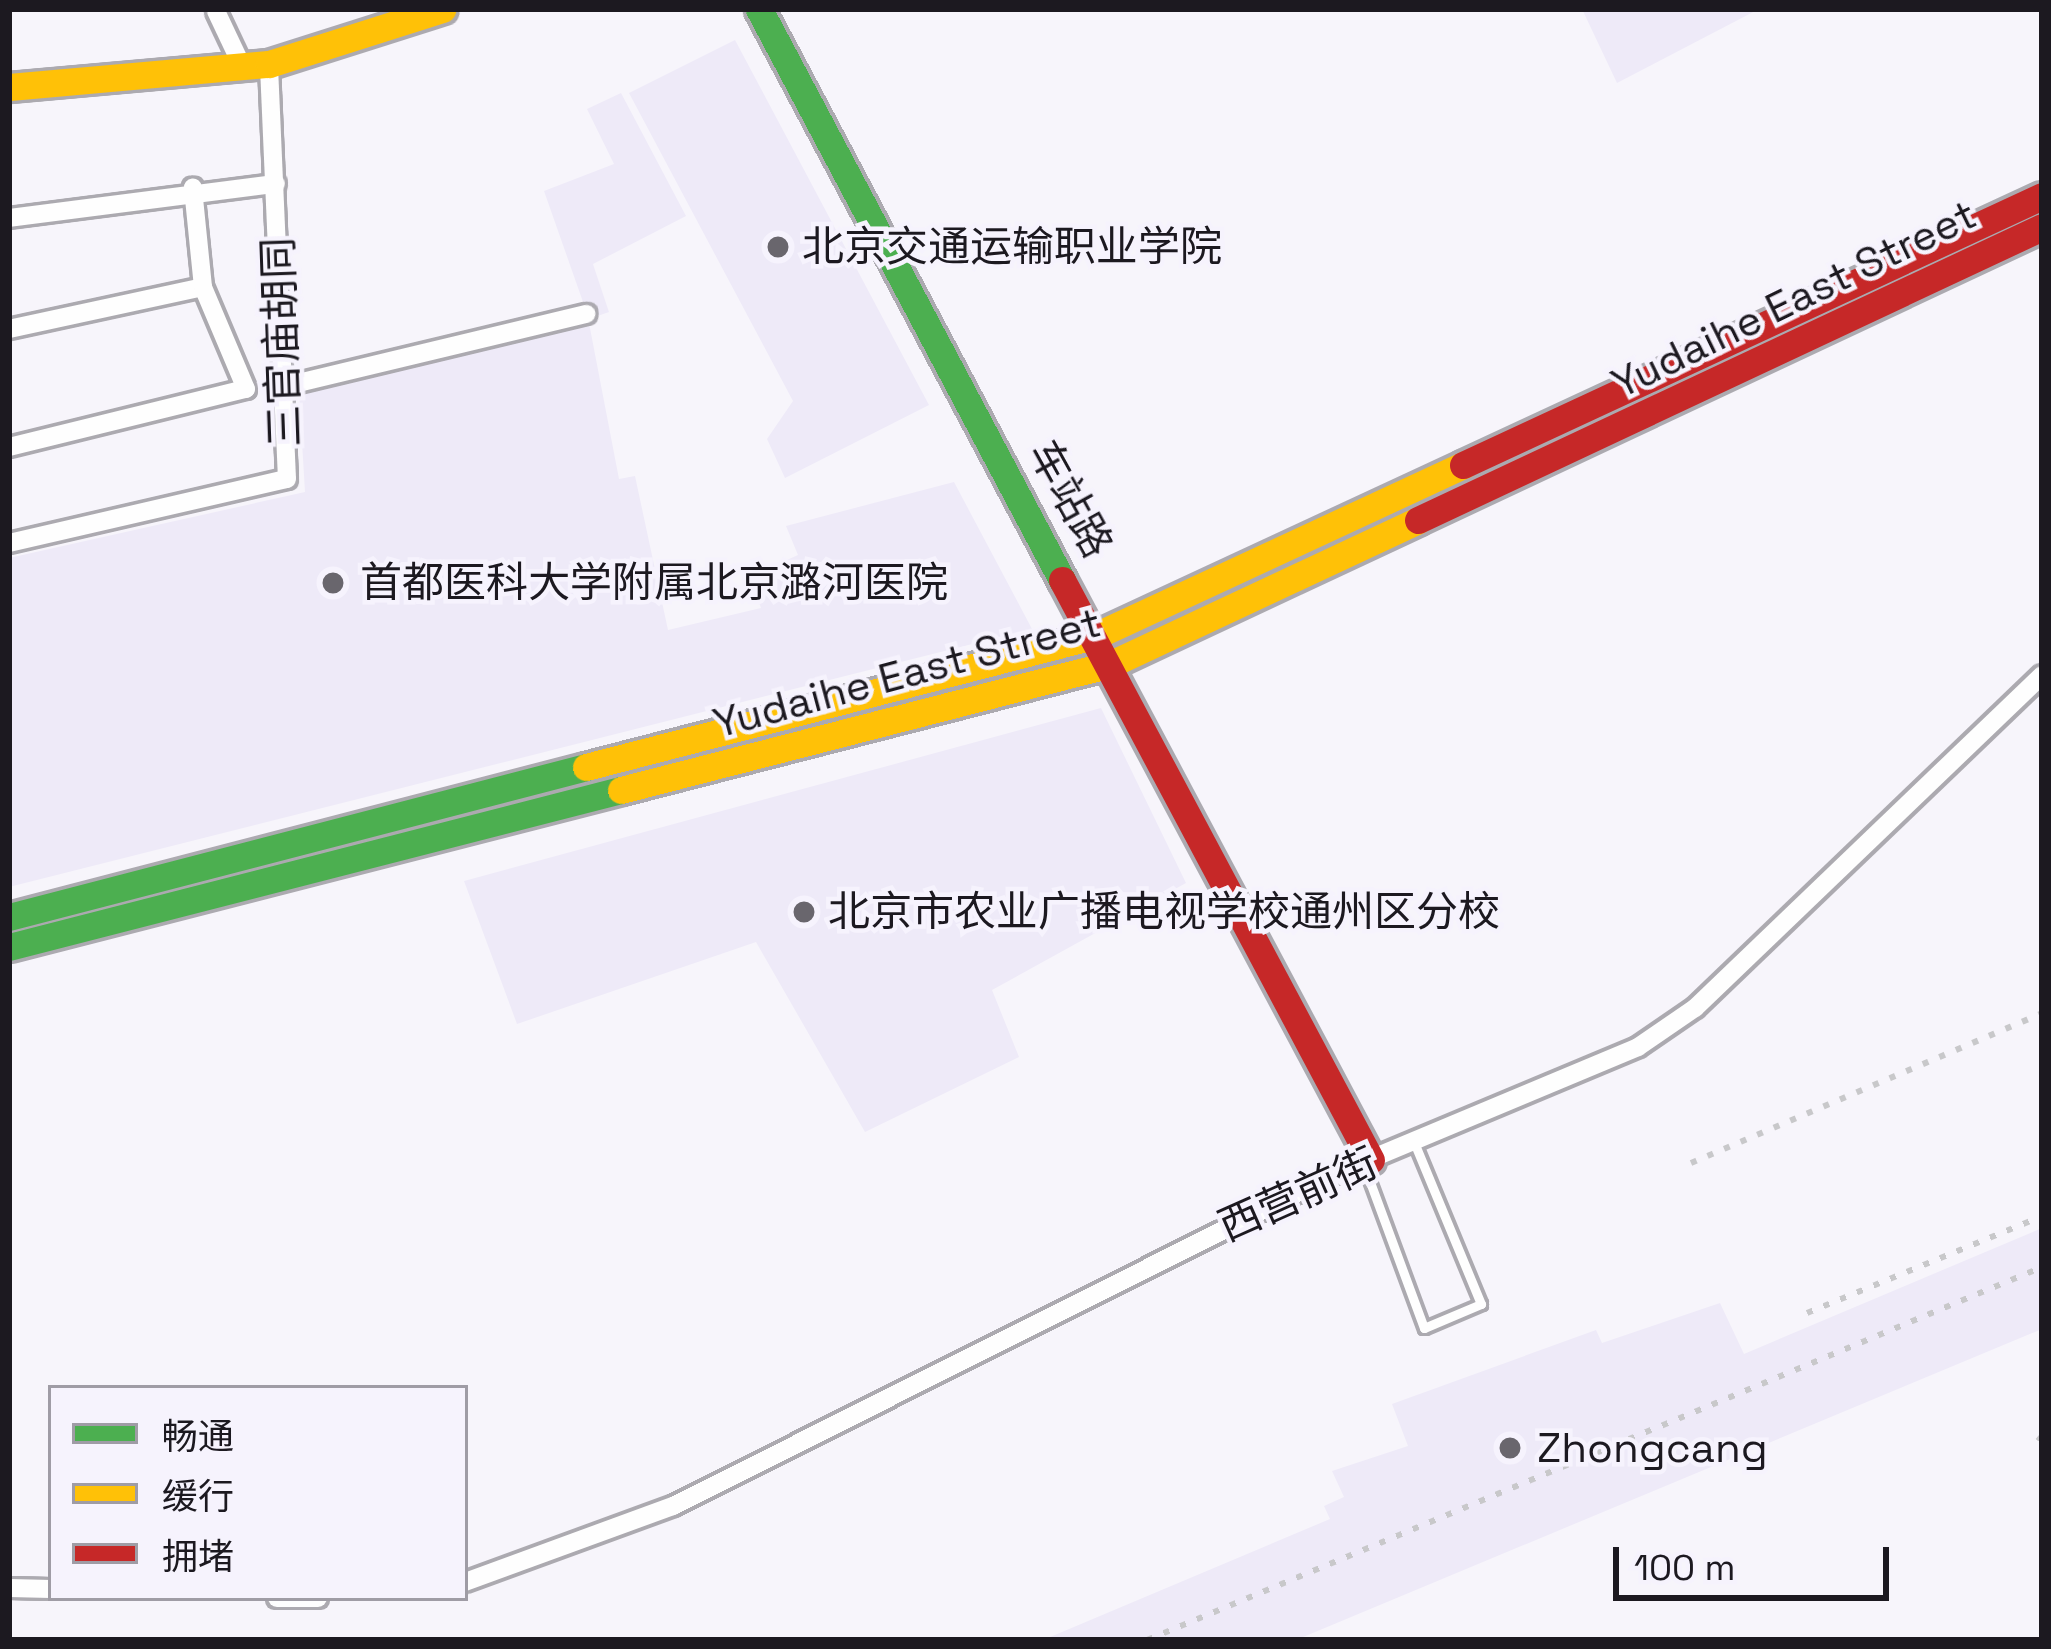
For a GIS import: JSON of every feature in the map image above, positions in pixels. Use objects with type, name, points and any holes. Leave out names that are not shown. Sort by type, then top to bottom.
[{"type":"main road","name":"车站路","points":[[759,9],[1112,664],[1367,1161]]},
{"type":"main road","points":[[9,87],[255,65],[424,12]]},
{"type":"main road","name":"Yudaihe East Street","points":[[9,916],[1096,635],[2042,196]]},
{"type":"main road","name":"Yudaihe East Street","points":[[9,947],[1112,664],[2042,227]]},
{"type":"street","points":[[216,11],[255,65]]},
{"type":"street","name":"三官庙胡同","points":[[9,543],[287,479],[276,184],[255,65]]},
{"type":"street","points":[[9,218],[193,188],[276,184]]},
{"type":"street","points":[[9,447],[246,389],[203,286],[193,188]]},
{"type":"street","points":[[9,329],[203,286]]},
{"type":"street","points":[[286,386],[587,314]]},
{"type":"street","name":"西营前街","points":[[468,1581],[673,1506],[1367,1161],[1575,1078],[1695,1008],[2042,675]]},
{"type":"street","points":[[9,1588],[48,1589]]},
{"type":"lane","points":[[1367,1161],[1424,1328],[1481,1304],[1415,1145]]},
{"type":"shaded area","points":[[1582,9],[1759,9],[1617,83]]},
{"type":"shaded area","name":"北京交通运输职业学院","points":[[735,40],[929,405],[785,478],[767,439],[793,401],[629,93]]},
{"type":"shaded area","points":[[621,93],[686,216],[593,264],[609,312],[589,319],[544,191],[614,164],[587,109]]},
{"type":"shaded area","name":"首都医科大学附属北京潞河医院","points":[[589,323],[619,479],[635,476],[668,630],[761,608],[749,577],[798,555],[786,526],[954,482],[1032,629],[9,887],[9,558],[305,492],[299,392]]},
{"type":"shaded area","name":"北京市农业广播电视学校通州区分校","points":[[1101,708],[1186,883],[992,990],[1019,1057],[865,1132],[756,942],[517,1024],[464,881]]},
{"type":"shaded area","points":[[2042,1228],[2042,1329],[1296,1640],[1043,1640],[1330,1519],[1324,1506],[1344,1497],[1332,1471],[1408,1446],[1392,1404],[1596,1330],[1602,1343],[1720,1303],[1744,1354]]},
{"type":"railway","points":[[1691,1163],[2042,1013]]},
{"type":"railway","points":[[1807,1313],[2042,1216]]},
{"type":"railway","points":[[1147,1640],[2042,1267]]},
{"type":"railway","points":[[2038,1441],[2042,1436]]},
{"type":"traffic: fast","points":[[759,9],[1062,580]]},
{"type":"traffic: fast","points":[[9,917],[586,767]]},
{"type":"traffic: fast","points":[[9,947],[621,790]]},
{"type":"traffic: slow","points":[[9,87],[269,64],[442,9]]},
{"type":"traffic: slow","points":[[586,767],[1097,635],[1463,465]]},
{"type":"traffic: slow","points":[[621,790],[1111,664],[1418,520]]},
{"type":"traffic: jam","points":[[1463,465],[2042,196]]},
{"type":"traffic: jam","points":[[1418,520],[2042,227]]},
{"type":"traffic: jam","points":[[1062,580],[1371,1160]]},
{"type":"place","name":"北京交通运输职业学院","points":[[778,247]]},
{"type":"place","name":"首都医科大学附属北京潞河医院","points":[[333,583]]},
{"type":"place","name":"北京市农业广播电视学校通州区分校","points":[[804,912]]},
{"type":"place","name":"Zhongcang","points":[[1510,1448]]}]
